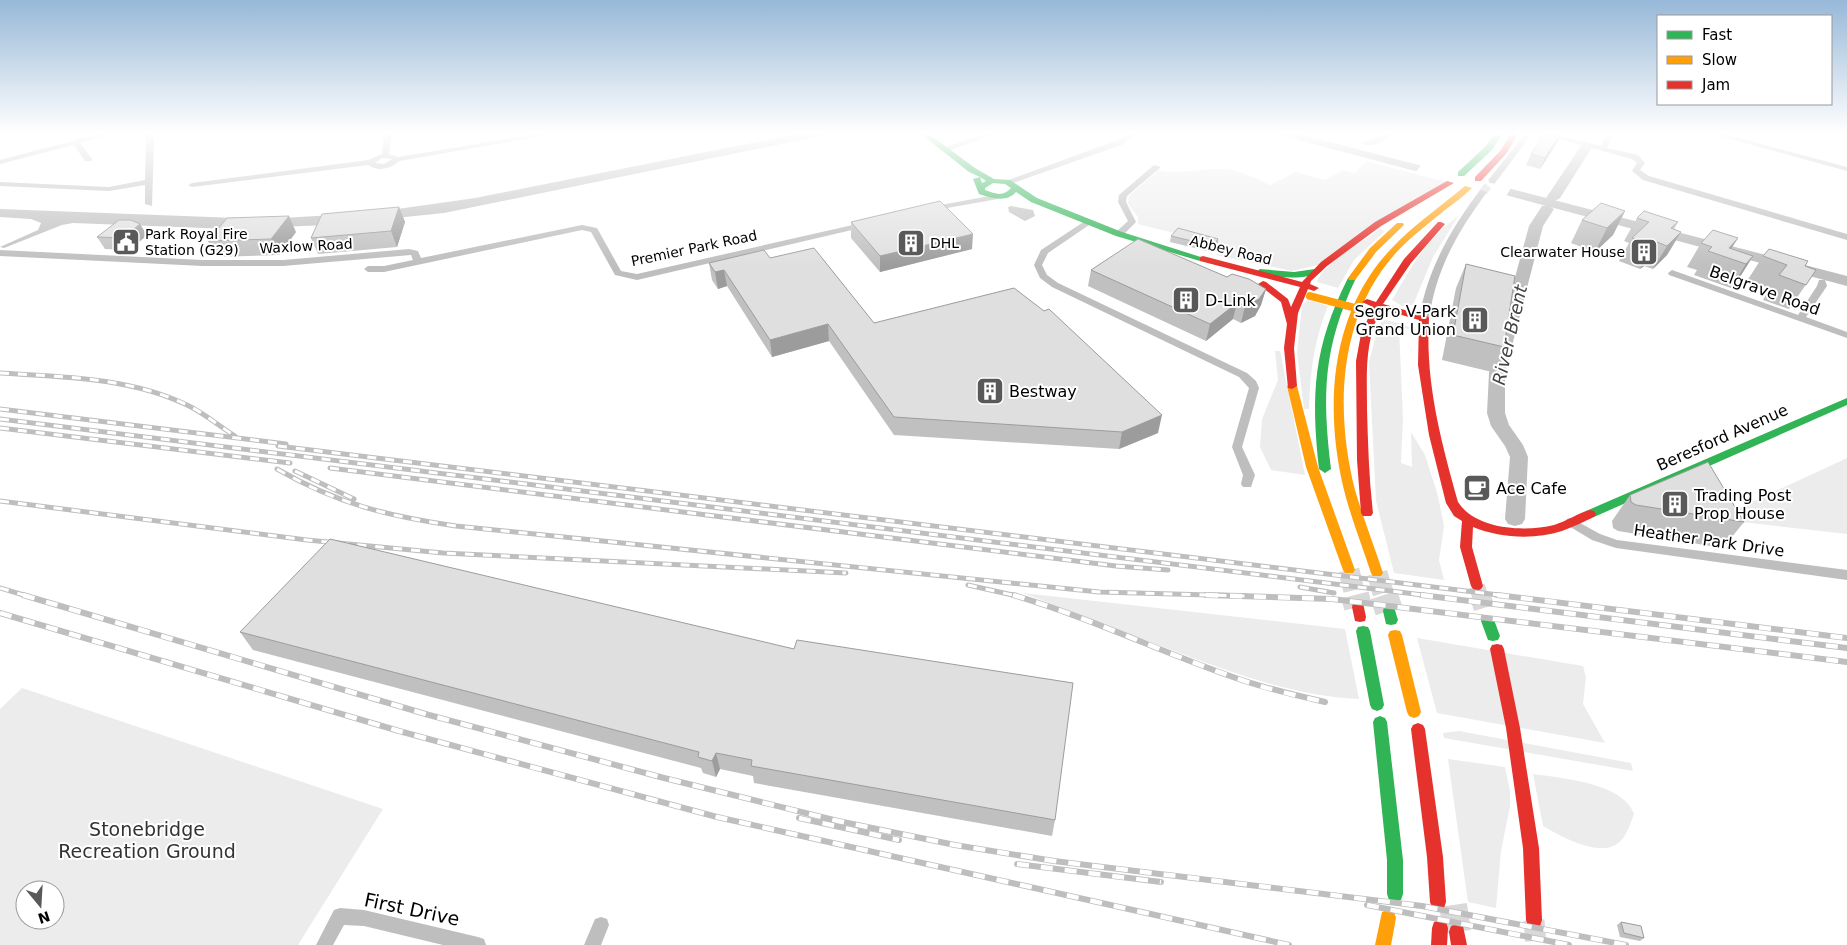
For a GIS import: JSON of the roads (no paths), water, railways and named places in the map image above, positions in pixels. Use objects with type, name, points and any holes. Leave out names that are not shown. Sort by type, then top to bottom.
[{"type":"main road","points":[[976,178],[981,188],[992,181]]},
{"type":"main road","points":[[987,178],[1006,191]]},
{"type":"main road","points":[[1262,278],[1284,301],[1290,322],[1289,350],[1300,421],[1318,484],[1349,570],[1328,486],[1319,428],[1319,372],[1326,336],[1336,308],[1363,263],[1393,231],[1450,183],[1418,198],[1367,229],[1315,272],[1290,322]]},
{"type":"main road","name":"Abbey Road","points":[[981,188],[986,194],[1006,191],[1034,200],[1119,234],[1262,278],[1423,322]]},
{"type":"main road","points":[[1467,189],[1452,213],[1409,258],[1377,309],[1367,332],[1360,377],[1364,487],[1377,573],[1349,487],[1341,438],[1338,416],[1338,376],[1345,340],[1362,295],[1382,264],[1417,228],[1467,189]]},
{"type":"main road","name":"Abbey Road","points":[[1150,244],[1201,265],[1262,278]]},
{"type":"main road","points":[[1262,278],[1315,272]]},
{"type":"main road","points":[[1423,322],[1423,384],[1430,423],[1456,511],[1468,522],[1466,547],[1477,586]]},
{"type":"main road","name":"Beresford Avenue","points":[[1468,522],[1490,528],[1540,531],[1555,529],[1847,401]]},
{"type":"main road","points":[[1486,613],[1493,636]]},
{"type":"main road","points":[[1362,631],[1377,706]]},
{"type":"main road","points":[[1395,634],[1414,712]]},
{"type":"main road","points":[[1497,649],[1513,728],[1531,848],[1534,920]]},
{"type":"main road","points":[[1380,722],[1395,860],[1393,893]]},
{"type":"main road","points":[[1418,729],[1448,878]]},
{"type":"main road","points":[[1424,759],[1438,902]]},
{"type":"main road","points":[[1383,945],[1392,919],[1396,945]]},
{"type":"main road","points":[[1439,945],[1440,928]]},
{"type":"main road","points":[[1458,932],[1459,945]]},
{"type":"street","points":[[149,204],[150,178]]},
{"type":"street","points":[[192,185],[246,178]]},
{"type":"street","points":[[925,210],[1006,191],[1036,178]]},
{"type":"street","points":[[1119,234],[1132,222],[1132,217],[1122,202],[1123,195],[1144,178]]},
{"type":"street","points":[[1492,182],[1495,178]]},
{"type":"street","points":[[1646,178],[1847,237]]},
{"type":"street","points":[[0,184],[109,189],[150,182]]},
{"type":"street","points":[[962,202],[977,195],[981,188]]},
{"type":"street","points":[[1423,322],[1433,275],[1446,245],[1484,192]]},
{"type":"street","name":"Premier Park Road","points":[[368,269],[384,269],[582,227],[594,230],[618,273],[637,277],[874,222]]},
{"type":"street","points":[[1088,223],[1044,252],[1038,264],[1043,276],[1056,285],[1243,375],[1252,383],[1254,388],[1237,447],[1249,475],[1246,484]]},
{"type":"street","name":"Waxlow Road","points":[[0,253],[203,263],[284,263],[403,252],[415,253],[418,261]]},
{"type":"street","name":"Belgrave Road","points":[[1672,273],[1847,335]]},
{"type":"street","points":[[1800,319],[1822,286],[1822,282]]},
{"type":"street","name":"Heather Park Drive","points":[[1571,522],[1596,537],[1616,544],[1847,575]]},
{"type":"street","name":"First Drive","points":[[324,945],[340,916],[364,918],[478,945]]},
{"type":"street","points":[[592,945],[601,924]]},
{"type":"waterway","name":"River Brent","points":[[1553,198],[1566,178]]},
{"type":"waterway","name":"River Brent","points":[[1515,519],[1519,457],[1514,445],[1500,426],[1496,413],[1497,373],[1536,226],[1547,209]]},
{"type":"tunnel","points":[[1483,192],[1492,181]]},
{"type":"tunnel","points":[[1349,570],[1355,596]]},
{"type":"tunnel","points":[[1377,573],[1384,596]]},
{"type":"tunnel","points":[[1477,586],[1480,596]]},
{"type":"tunnel","points":[[1355,595],[1358,607]]},
{"type":"tunnel","points":[[1384,595],[1389,611]]},
{"type":"tunnel","points":[[1480,595],[1484,608]]},
{"type":"tunnel","points":[[1453,905],[1457,932]]},
{"type":"tunnel","points":[[1534,920],[1536,945]]},
{"type":"railway","points":[[0,373],[95,380],[142,389],[187,405],[235,436]]},
{"type":"railway","points":[[0,409],[286,444]]},
{"type":"railway","points":[[0,419],[1431,596]]},
{"type":"railway","points":[[0,428],[290,463]]},
{"type":"railway","points":[[278,446],[1507,596]]},
{"type":"railway","points":[[330,468],[1116,566],[1168,570]]},
{"type":"railway","points":[[277,469],[342,500],[385,513],[456,526],[1099,592],[1247,596]]},
{"type":"railway","points":[[295,471],[354,499]]},
{"type":"railway","points":[[0,501],[307,540],[443,553],[846,573]]},
{"type":"railway","points":[[968,585],[1014,595]]},
{"type":"railway","points":[[1300,587],[1334,593]]},
{"type":"railway","points":[[0,588],[27,596]]},
{"type":"railway","points":[[23,595],[429,715],[664,778],[838,821],[955,845],[1054,861],[1422,906],[1626,945]]},
{"type":"railway","points":[[1014,595],[1069,613],[1244,681],[1325,702]]},
{"type":"railway","points":[[1206,595],[1332,599],[1847,662]]},
{"type":"railway","points":[[1421,595],[1847,648]]},
{"type":"railway","points":[[1497,595],[1847,638]]},
{"type":"railway","points":[[0,613],[399,731],[717,817],[1289,945]]},
{"type":"railway","points":[[799,818],[899,840]]},
{"type":"railway","points":[[1017,864],[1161,882]]},
{"type":"railway","points":[[1367,905],[1569,945]]},
{"type":"place","name":"Park Royal Fire Station (G29)","points":[[126,242]]},
{"type":"place","name":"DHL","points":[[911,243]]},
{"type":"place","name":"Clearwater House","points":[[1644,252]]},
{"type":"place","name":"D-Link","points":[[1186,300]]},
{"type":"place","name":"Segro V-Park Grand Union","points":[[1475,320]]},
{"type":"place","name":"Bestway","points":[[990,391]]},
{"type":"place","name":"Ace Cafe","points":[[1477,488]]},
{"type":"place","name":"Trading Post Prop House","points":[[1675,504]]},
{"type":"park label","name":"Stonebridge Recreation Ground","points":[[147,840]]}]
